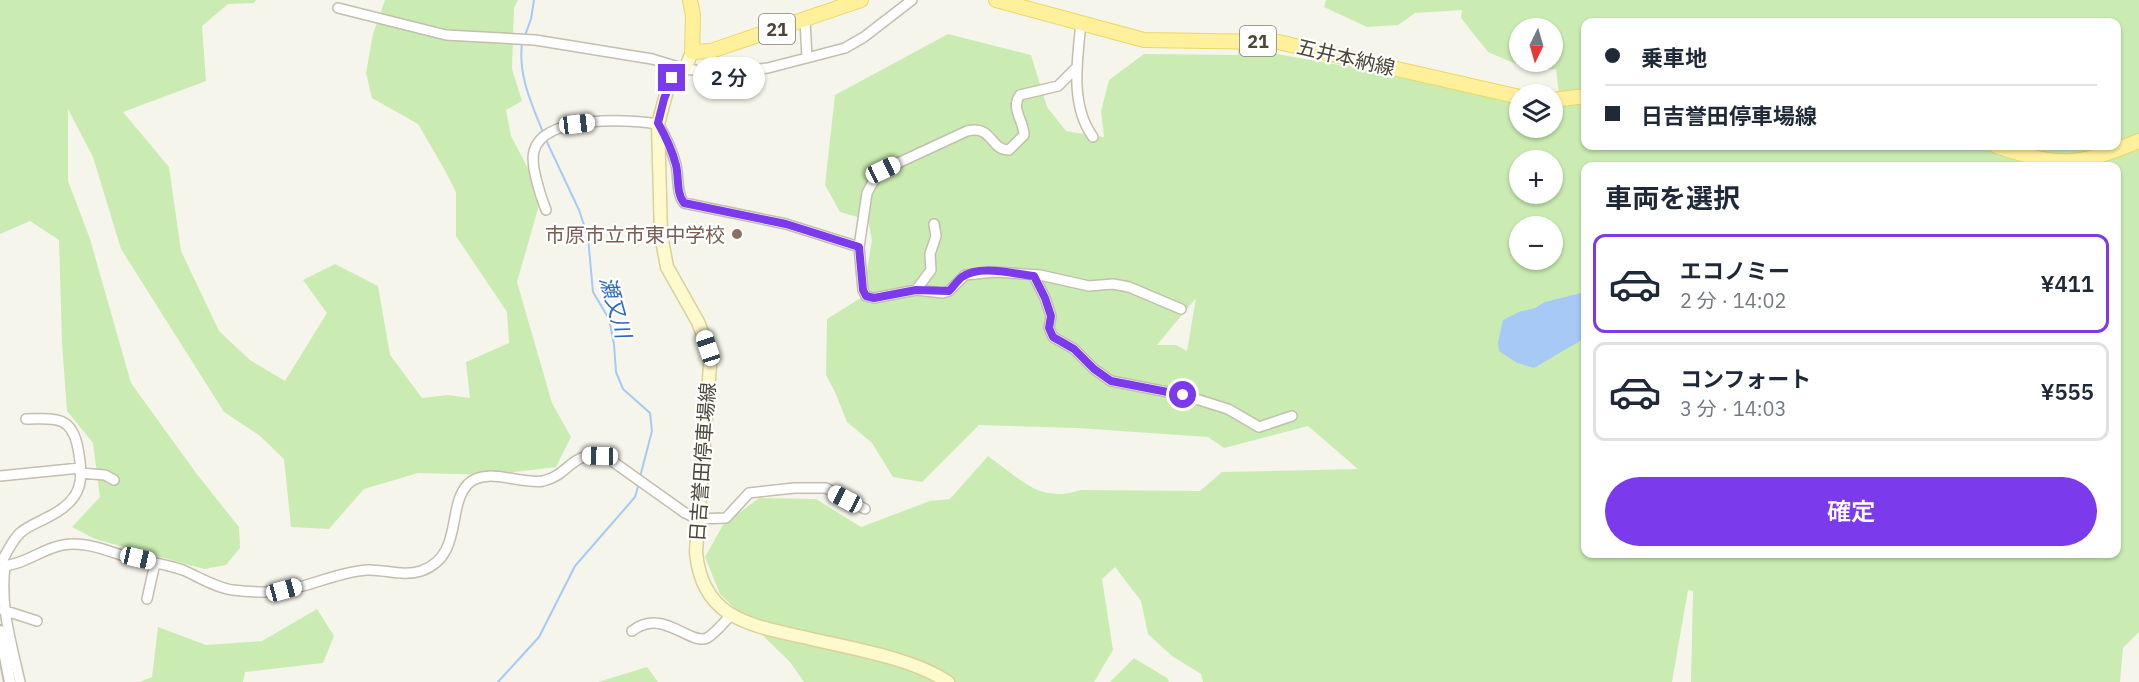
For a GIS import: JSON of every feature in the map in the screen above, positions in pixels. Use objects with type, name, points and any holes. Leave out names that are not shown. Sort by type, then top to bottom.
[{"type":"main road","points":[[690,0],[693,16],[692,52]]},
{"type":"main road","name":"21","points":[[692,52],[711,51],[861,0]]},
{"type":"main road","name":"五井本納線","points":[[996,0],[1144,40],[1278,42],[1509,94]]},
{"type":"main road","name":"日吉誉田停車場線","points":[[692,52],[685,69],[672,78],[658,123],[661,235],[667,267],[698,322],[708,348],[710,365],[696,552],[700,581],[716,604],[731,615],[757,627],[873,654],[921,668],[948,682]]},
{"type":"main road","points":[[1563,99],[1581,97]]},
{"type":"main road","points":[[2121,148],[2139,141]]},
{"type":"main road","points":[[2010,150],[2046,160],[2078,162],[2117,150]]},
{"type":"street","points":[[338,8],[446,35],[536,40],[581,50],[641,57],[685,69],[719,73],[768,68],[845,48],[864,37],[912,0]]},
{"type":"street","points":[[805,20],[804,39],[807,58]]},
{"type":"street","points":[[1081,24],[1075,75],[1086,128],[1093,137]]},
{"type":"street","points":[[1076,68],[1058,86],[1020,95],[1017,98],[1017,111],[1024,127],[1024,135],[1009,150],[1000,148],[983,131],[976,129],[967,131],[883,170],[867,193],[859,247],[863,290],[866,296],[874,298],[916,290],[949,291],[965,275],[976,272],[995,272],[1040,275],[1089,286],[1113,284],[1129,287],[1181,309]]},
{"type":"street","points":[[546,210],[533,160],[534,149],[543,136],[558,129],[608,120],[658,123],[667,139],[676,167],[679,192],[684,203],[786,224],[859,247]]},
{"type":"street","points":[[916,290],[931,270],[930,254],[936,236],[934,224]]},
{"type":"street","points":[[1034,276],[1051,316],[1049,328],[1053,337],[1074,349],[1094,369],[1111,381],[1183,395],[1228,409],[1259,427],[1292,416]]},
{"type":"street","points":[[20,682],[3,610],[2,565],[11,544],[21,533],[62,509],[77,495],[80,471],[75,436],[66,422],[26,419]]},
{"type":"street","points":[[2,565],[13,566],[57,546],[73,544],[156,562],[231,590],[265,593],[367,570],[387,573],[419,572],[436,564],[445,552],[461,495],[468,483],[481,476],[544,481],[579,457],[586,456],[600,456],[612,461],[685,513],[698,519],[726,518],[749,493],[794,488],[826,488],[865,509]]},
{"type":"street","points":[[0,476],[80,471],[105,475],[114,480]]},
{"type":"street","points":[[147,599],[156,562]]},
{"type":"street","points":[[3,610],[37,621]]},
{"type":"street","points":[[632,631],[644,624],[669,625],[692,637],[702,639],[710,635],[731,615]]},
{"type":"street","points":[[0,630],[10,682]]},
{"type":"green space","points":[[0,0],[256,0],[254,3],[228,4],[202,26],[206,81],[123,112],[169,167],[181,251],[219,331],[250,360],[285,381],[327,313],[303,280],[335,264],[378,286],[390,355],[422,398],[448,395],[470,398],[466,362],[509,343],[507,312],[456,236],[456,192],[418,124],[372,98],[366,73],[373,34],[385,0],[518,0],[514,8],[512,69],[522,101],[506,110],[511,136],[542,195],[517,282],[552,403],[571,437],[556,467],[490,475],[418,473],[364,489],[329,529],[291,527],[284,459],[260,436],[224,412],[121,249],[93,157],[68,109],[68,181],[90,239],[131,383],[196,473],[239,527],[240,548],[226,565],[204,569],[95,539],[72,527],[100,497],[93,443],[67,411],[62,343],[59,240],[30,221],[0,234]]},
{"type":"green space","points":[[1326,0],[2139,0],[2139,632],[2123,648],[2120,682],[1691,682],[1693,591],[1688,590],[1672,682],[1203,682],[1201,674],[1172,656],[1148,634],[1141,601],[1115,567],[1102,579],[1113,650],[1094,682],[804,682],[790,662],[720,594],[705,557],[723,525],[759,498],[816,499],[861,527],[930,501],[950,499],[988,456],[1031,487],[1053,494],[1066,494],[1081,490],[1200,491],[1222,472],[1358,469],[1308,426],[1224,448],[1208,437],[1077,428],[979,425],[922,482],[893,477],[872,443],[847,422],[826,375],[827,319],[867,294],[866,277],[872,240],[868,220],[840,212],[825,185],[835,95],[948,34],[1031,55],[1047,107],[1066,131],[1104,137],[1101,111],[1109,80],[1144,54],[1238,55],[1238,47],[1509,95],[1509,138],[1563,138],[1563,84],[1558,84],[1556,72],[1563,72],[1563,18],[1509,18],[1509,61],[1488,52],[1461,18],[1462,10],[1415,13],[1398,25],[1367,27],[1324,7]],"holes":[[[1196,298],[1187,351],[1176,345],[1157,345]]]},
{"type":"green space","points":[[317,609],[334,636],[323,663],[245,672],[243,682],[139,682],[152,677],[158,627],[206,645],[262,641]]},
{"type":"green space","points":[[1134,658],[1167,678],[1169,682],[1110,682]]},
{"type":"green space","points":[[647,667],[658,682],[598,682]]},
{"type":"water","points":[[1581,293],[1581,340],[1534,368],[1517,363],[1499,351],[1498,343],[1503,320],[1545,302]]},
{"type":"waterway","name":"瀬又川","points":[[524,38],[531,19],[534,0]]},
{"type":"waterway","name":"瀬又川","points":[[522,43],[524,79],[544,135]]},
{"type":"waterway","name":"瀬又川","points":[[546,140],[579,210],[588,237],[593,292],[609,319],[616,372],[623,389],[650,413],[652,431],[640,477]]},
{"type":"waterway","name":"瀬又川","points":[[498,682],[539,637],[575,566],[635,497],[639,483]]},
{"type":"place","name":"市原市立市東中学校","points":[[737,234]]},
{"type":"route","points":[[672,78],[658,123],[667,139],[676,167],[681,200],[684,203],[786,224],[859,247],[863,290],[866,296],[874,298],[916,290],[949,291],[959,279],[976,272],[1034,276],[1051,316],[1049,328],[1053,337],[1074,349],[1094,369],[1111,381],[1183,395]]}]
